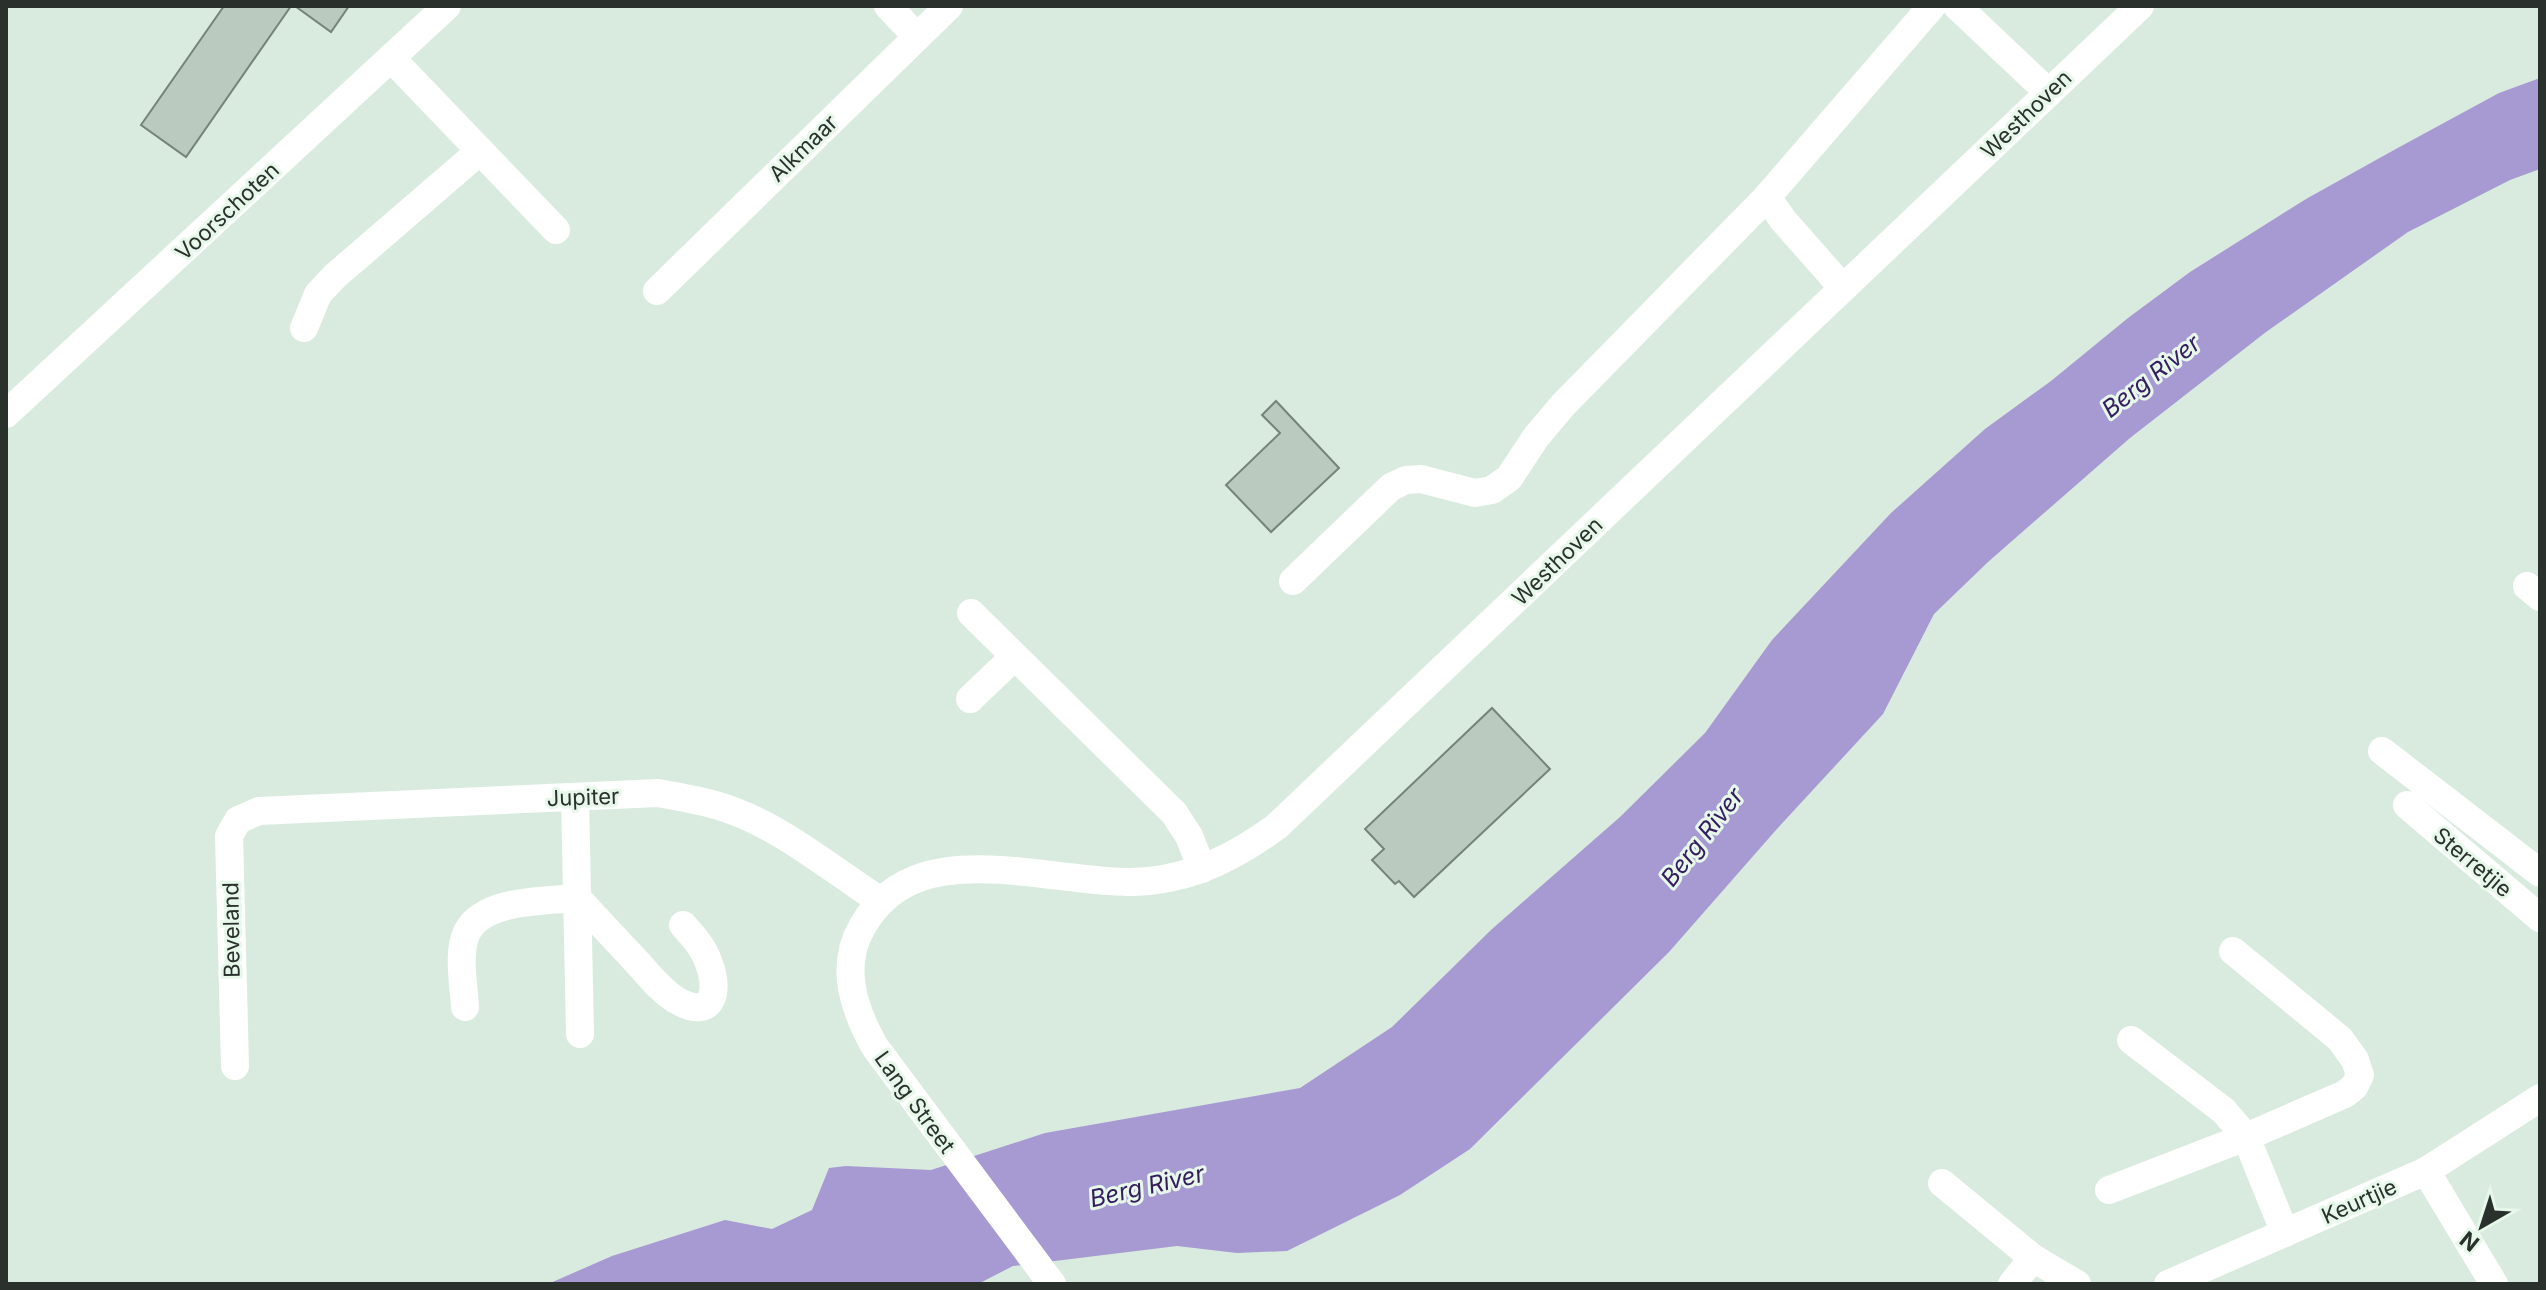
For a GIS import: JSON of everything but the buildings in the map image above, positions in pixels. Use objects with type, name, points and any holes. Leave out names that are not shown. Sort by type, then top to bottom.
[{"type":"street","name":"Voorschoten","points":[[6,414],[447,6]]},
{"type":"street","points":[[888,6],[917,37]]},
{"type":"street","name":"Alkmaar","points":[[657,291],[949,6]]},
{"type":"street","points":[[1293,581],[1391,487],[1406,480],[1421,479],[1475,493],[1492,490],[1509,478],[1536,437],[1563,405],[1767,197],[1932,6]]},
{"type":"street","points":[[1957,6],[2049,93]]},
{"type":"street","name":"Westhoven","points":[[879,900],[898,886],[944,870],[974,869],[1122,883],[1202,869],[1244,850],[1276,827],[2140,6]]},
{"type":"street","points":[[391,58],[556,230]]},
{"type":"street","points":[[304,328],[318,294],[335,276],[480,151]]},
{"type":"street","points":[[1767,197],[1783,220],[1843,288]]},
{"type":"street","points":[[971,613],[1174,813],[1189,836],[1202,869]]},
{"type":"street","points":[[970,699],[1014,657]]},
{"type":"street","points":[[2382,751],[2540,873]]},
{"type":"street","name":"Jupiter","points":[[259,811],[658,793],[701,800],[739,813],[772,830],[879,900]]},
{"type":"street","points":[[575,797],[580,1034]]},
{"type":"street","name":"Sterretjie","points":[[2407,805],[2540,918]]},
{"type":"street","name":"Beveland","points":[[235,1066],[229,836],[238,820],[259,811]]},
{"type":"street","points":[[577,898],[663,990],[684,1004],[705,1006],[713,996],[709,962],[683,925]]},
{"type":"street","points":[[465,1007],[463,954],[467,933],[477,920],[490,911],[514,904],[577,898]]},
{"type":"street","name":"Lang Street","points":[[879,900],[858,933],[852,954],[850,976],[853,999],[863,1026],[948,1148],[1052,1284]]},
{"type":"street","points":[[2109,1190],[2246,1137],[2345,1094],[2354,1087],[2360,1075],[2355,1060],[2340,1039],[2233,951]]},
{"type":"street","points":[[2131,1040],[2224,1111],[2246,1137],[2285,1233]]},
{"type":"street","name":"Keurtjie","points":[[2168,1284],[2426,1171],[2540,1098]]},
{"type":"street","points":[[2426,1171],[2494,1284]]},
{"type":"street","points":[[1942,1183],[2033,1258],[2077,1284]]},
{"type":"street","points":[[2012,1284],[2033,1258]]},
{"type":"water","name":"Berg River","points":[[2540,78],[2540,169],[2510,180],[2408,232],[2266,332],[2130,438],[1988,562],[1934,614],[1883,714],[1669,952],[1470,1149],[1400,1195],[1287,1251],[1237,1253],[1177,1246],[1013,1266],[978,1284],[548,1284],[612,1256],[725,1220],[772,1229],[812,1210],[829,1168],[931,1170],[1045,1133],[1300,1088],[1392,1027],[1492,929],[1620,817],[1705,733],[1772,640],[1891,513],[1985,429],[2190,272],[2306,199],[2394,150],[2499,93]]}]
